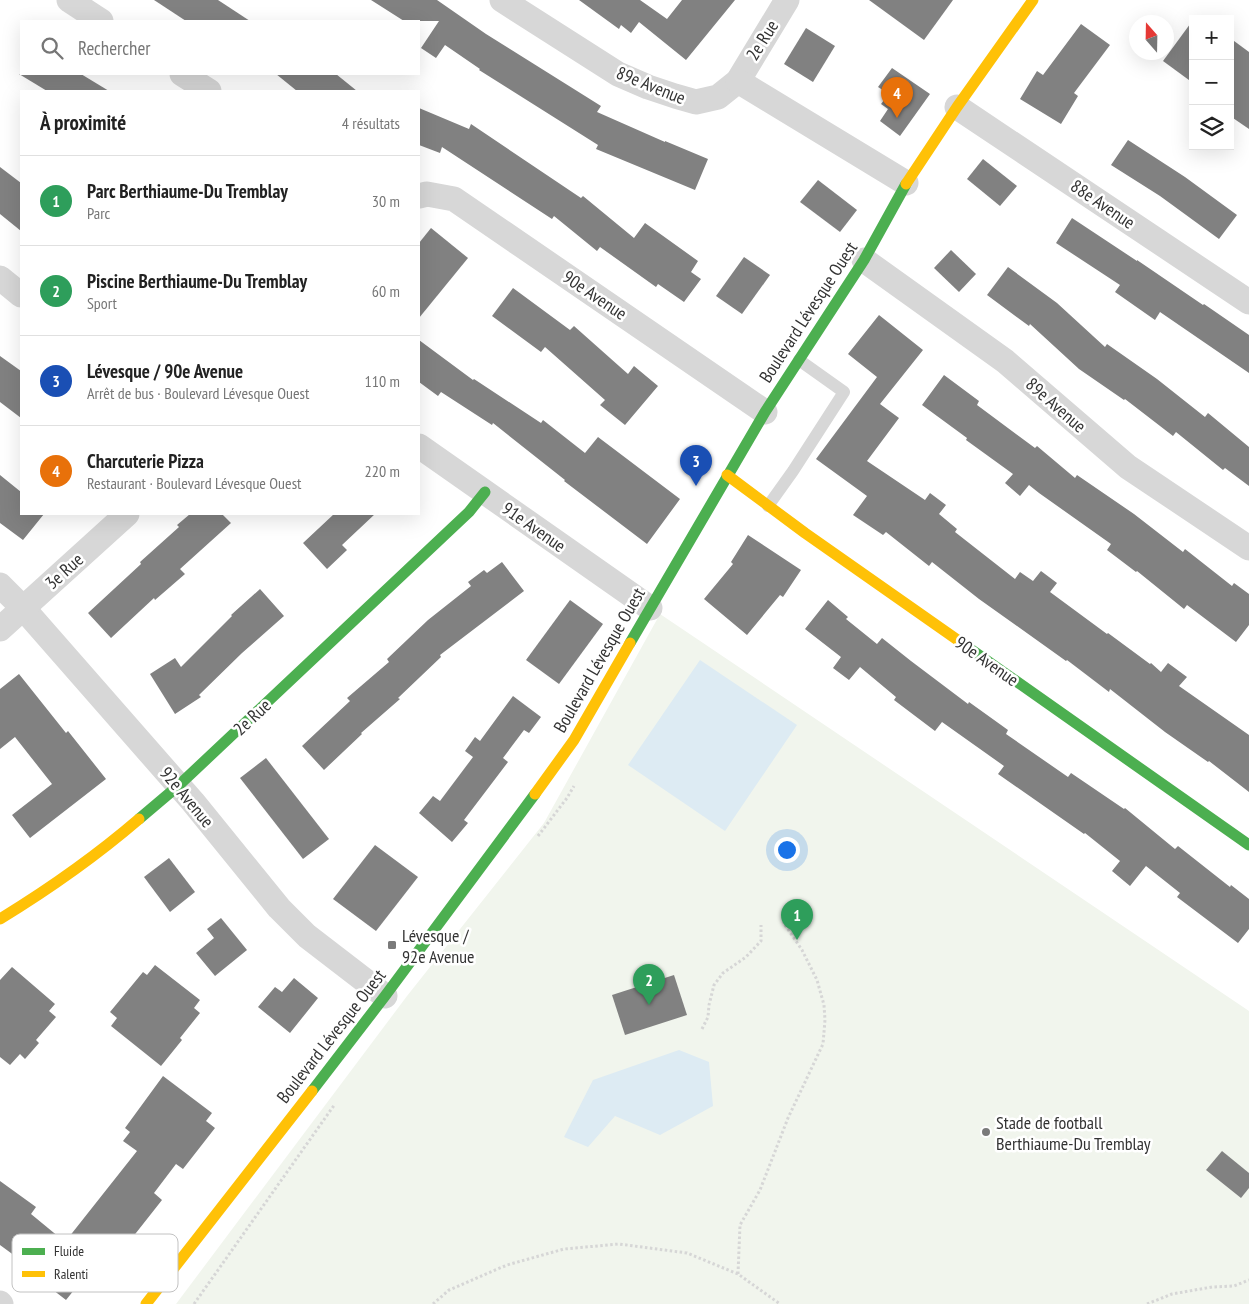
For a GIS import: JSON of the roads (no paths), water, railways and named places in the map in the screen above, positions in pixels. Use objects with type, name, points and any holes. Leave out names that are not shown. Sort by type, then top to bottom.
[{"type":"street","points":[[68,0],[99,20]]},
{"type":"street","name":"89e Avenue","points":[[502,0],[618,74],[657,90],[696,102],[718,97],[738,81]]},
{"type":"street","name":"2e Rue","points":[[738,81],[787,0]]},
{"type":"street","name":"Boulevard Lévesque Ouest","points":[[178,1264],[385,996],[574,740],[727,475],[765,412],[864,260],[906,183],[1033,0]]},
{"type":"street","points":[[184,75],[207,90]]},
{"type":"street","points":[[738,81],[906,183]]},
{"type":"street","name":"88e Avenue","points":[[957,107],[1249,302]]},
{"type":"street","name":"90e Avenue","points":[[420,196],[427,194],[454,199],[765,412]]},
{"type":"street","name":"89e Avenue","points":[[864,260],[1005,361],[1128,467],[1249,548]]},
{"type":"street","points":[[0,278],[20,294]]},
{"type":"street","name":"91e Avenue","points":[[420,447],[650,608]]},
{"type":"street","name":"90e Avenue","points":[[727,475],[805,533],[1249,845]]},
{"type":"street","name":"2e Rue","points":[[0,919],[28,902],[115,840],[178,786],[469,512],[485,492]]},
{"type":"street","name":"3e Rue","points":[[0,629],[126,515]]},
{"type":"street","name":"92e Avenue","points":[[0,585],[23,608],[178,786],[279,908],[307,936],[385,996]]},
{"type":"street","name":"Boulevard Lévesque Ouest","points":[[149,1302],[157,1292]]},
{"type":"lane","points":[[768,506],[844,392],[799,360]]},
{"type":"place","name":"Charcuterie Pizza","points":[[897,118]]},
{"type":"place","name":"Lévesque / 90e Avenue","points":[[696,486]]},
{"type":"place","name":"Parc Berthiaume-Du Tremblay","points":[[797,940]]},
{"type":"place","name":"Lévesque / 92e Avenue","points":[[392,945]]},
{"type":"place","name":"Piscine Berthiaume-Du Tremblay","points":[[649,1005]]},
{"type":"place","name":"Stade de football Berthiaume-Du Tremblay","points":[[986,1132]]}]
